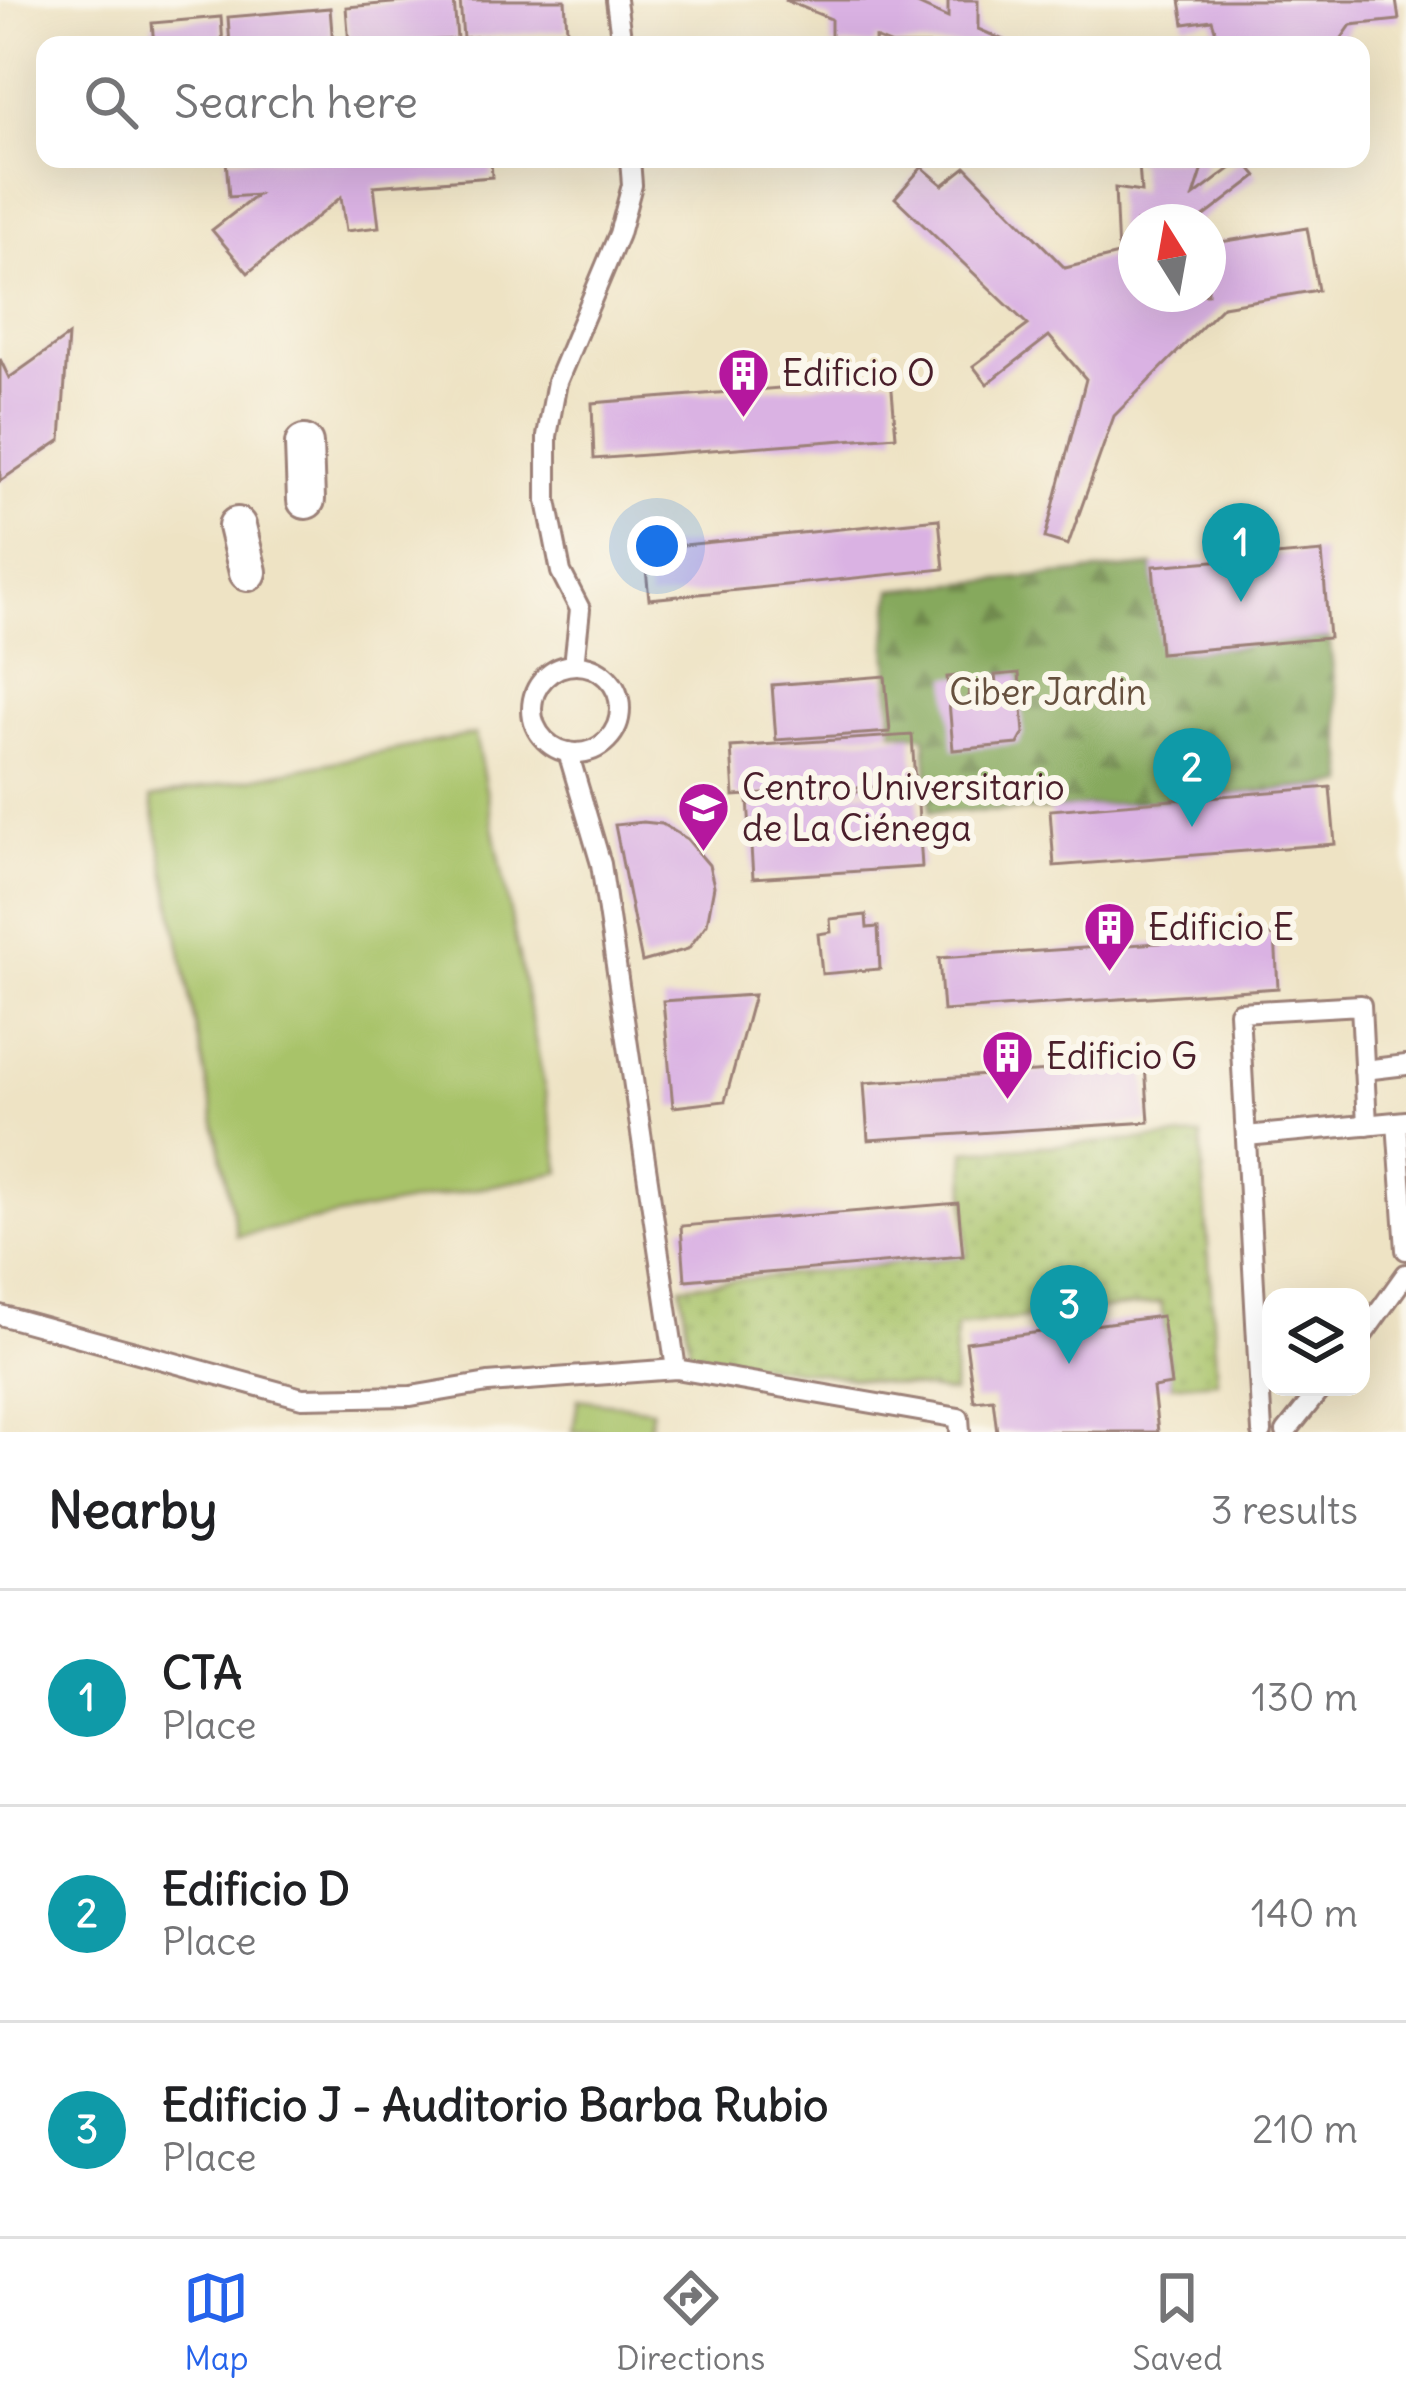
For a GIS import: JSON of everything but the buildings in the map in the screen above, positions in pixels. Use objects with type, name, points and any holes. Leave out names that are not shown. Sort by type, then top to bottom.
[{"type":"street","points":[[304,444],[306,500]]},
{"type":"street","points":[[238,526],[248,572]]},
{"type":"lane","points":[[616,0],[621,36]]},
{"type":"lane","points":[[574,665],[580,609],[561,572],[551,519],[547,436],[557,382],[620,234],[632,185],[631,168]]},
{"type":"lane","points":[[574,665],[602,673],[619,698],[620,712],[608,739],[597,748],[568,752],[543,739],[532,713],[538,685],[560,668],[574,665]]},
{"type":"lane","points":[[568,752],[601,864],[676,1369]]},
{"type":"lane","points":[[1262,1432],[1239,1012],[1361,1005],[1367,1125]]},
{"type":"lane","points":[[1364,1070],[1406,1065]]},
{"type":"lane","points":[[1246,1136],[1401,1121],[1406,1250]]},
{"type":"lane","points":[[1370,1324],[1406,1274]]},
{"type":"lane","points":[[0,1316],[302,1398],[411,1396],[488,1383],[676,1369],[959,1418],[961,1432]]},
{"type":"lane","points":[[1286,1432],[1315,1396]]},
{"type":"green space","name":"Ciber Jardin","points":[[1153,566],[1161,653],[1329,638],[1347,784],[1050,810],[930,812],[925,736],[893,731],[887,642],[892,590]]},
{"type":"green space","points":[[475,734],[561,1172],[237,1236],[151,798]]},
{"type":"green space","points":[[1201,1136],[1217,1381],[1171,1385],[1161,1303],[956,1326],[953,1393],[690,1354],[681,1286],[967,1256],[965,1151]]},
{"type":"green space","points":[[578,1399],[652,1409],[649,1432],[573,1432]]},
{"type":"place","name":"Edificio O","points":[[743,419]]},
{"type":"place","name":"CTA","points":[[1241,602]]},
{"type":"place","name":"Edificio D","points":[[1192,827]]},
{"type":"place","name":"Centro Universitario de La Ciénega","points":[[703,854]]},
{"type":"place","name":"Edificio E","points":[[1109,973]]},
{"type":"place","name":"Edificio G","points":[[1007,1102]]},
{"type":"place","name":"Edificio J - Auditorio Barba Rubio","points":[[1069,1364]]}]
